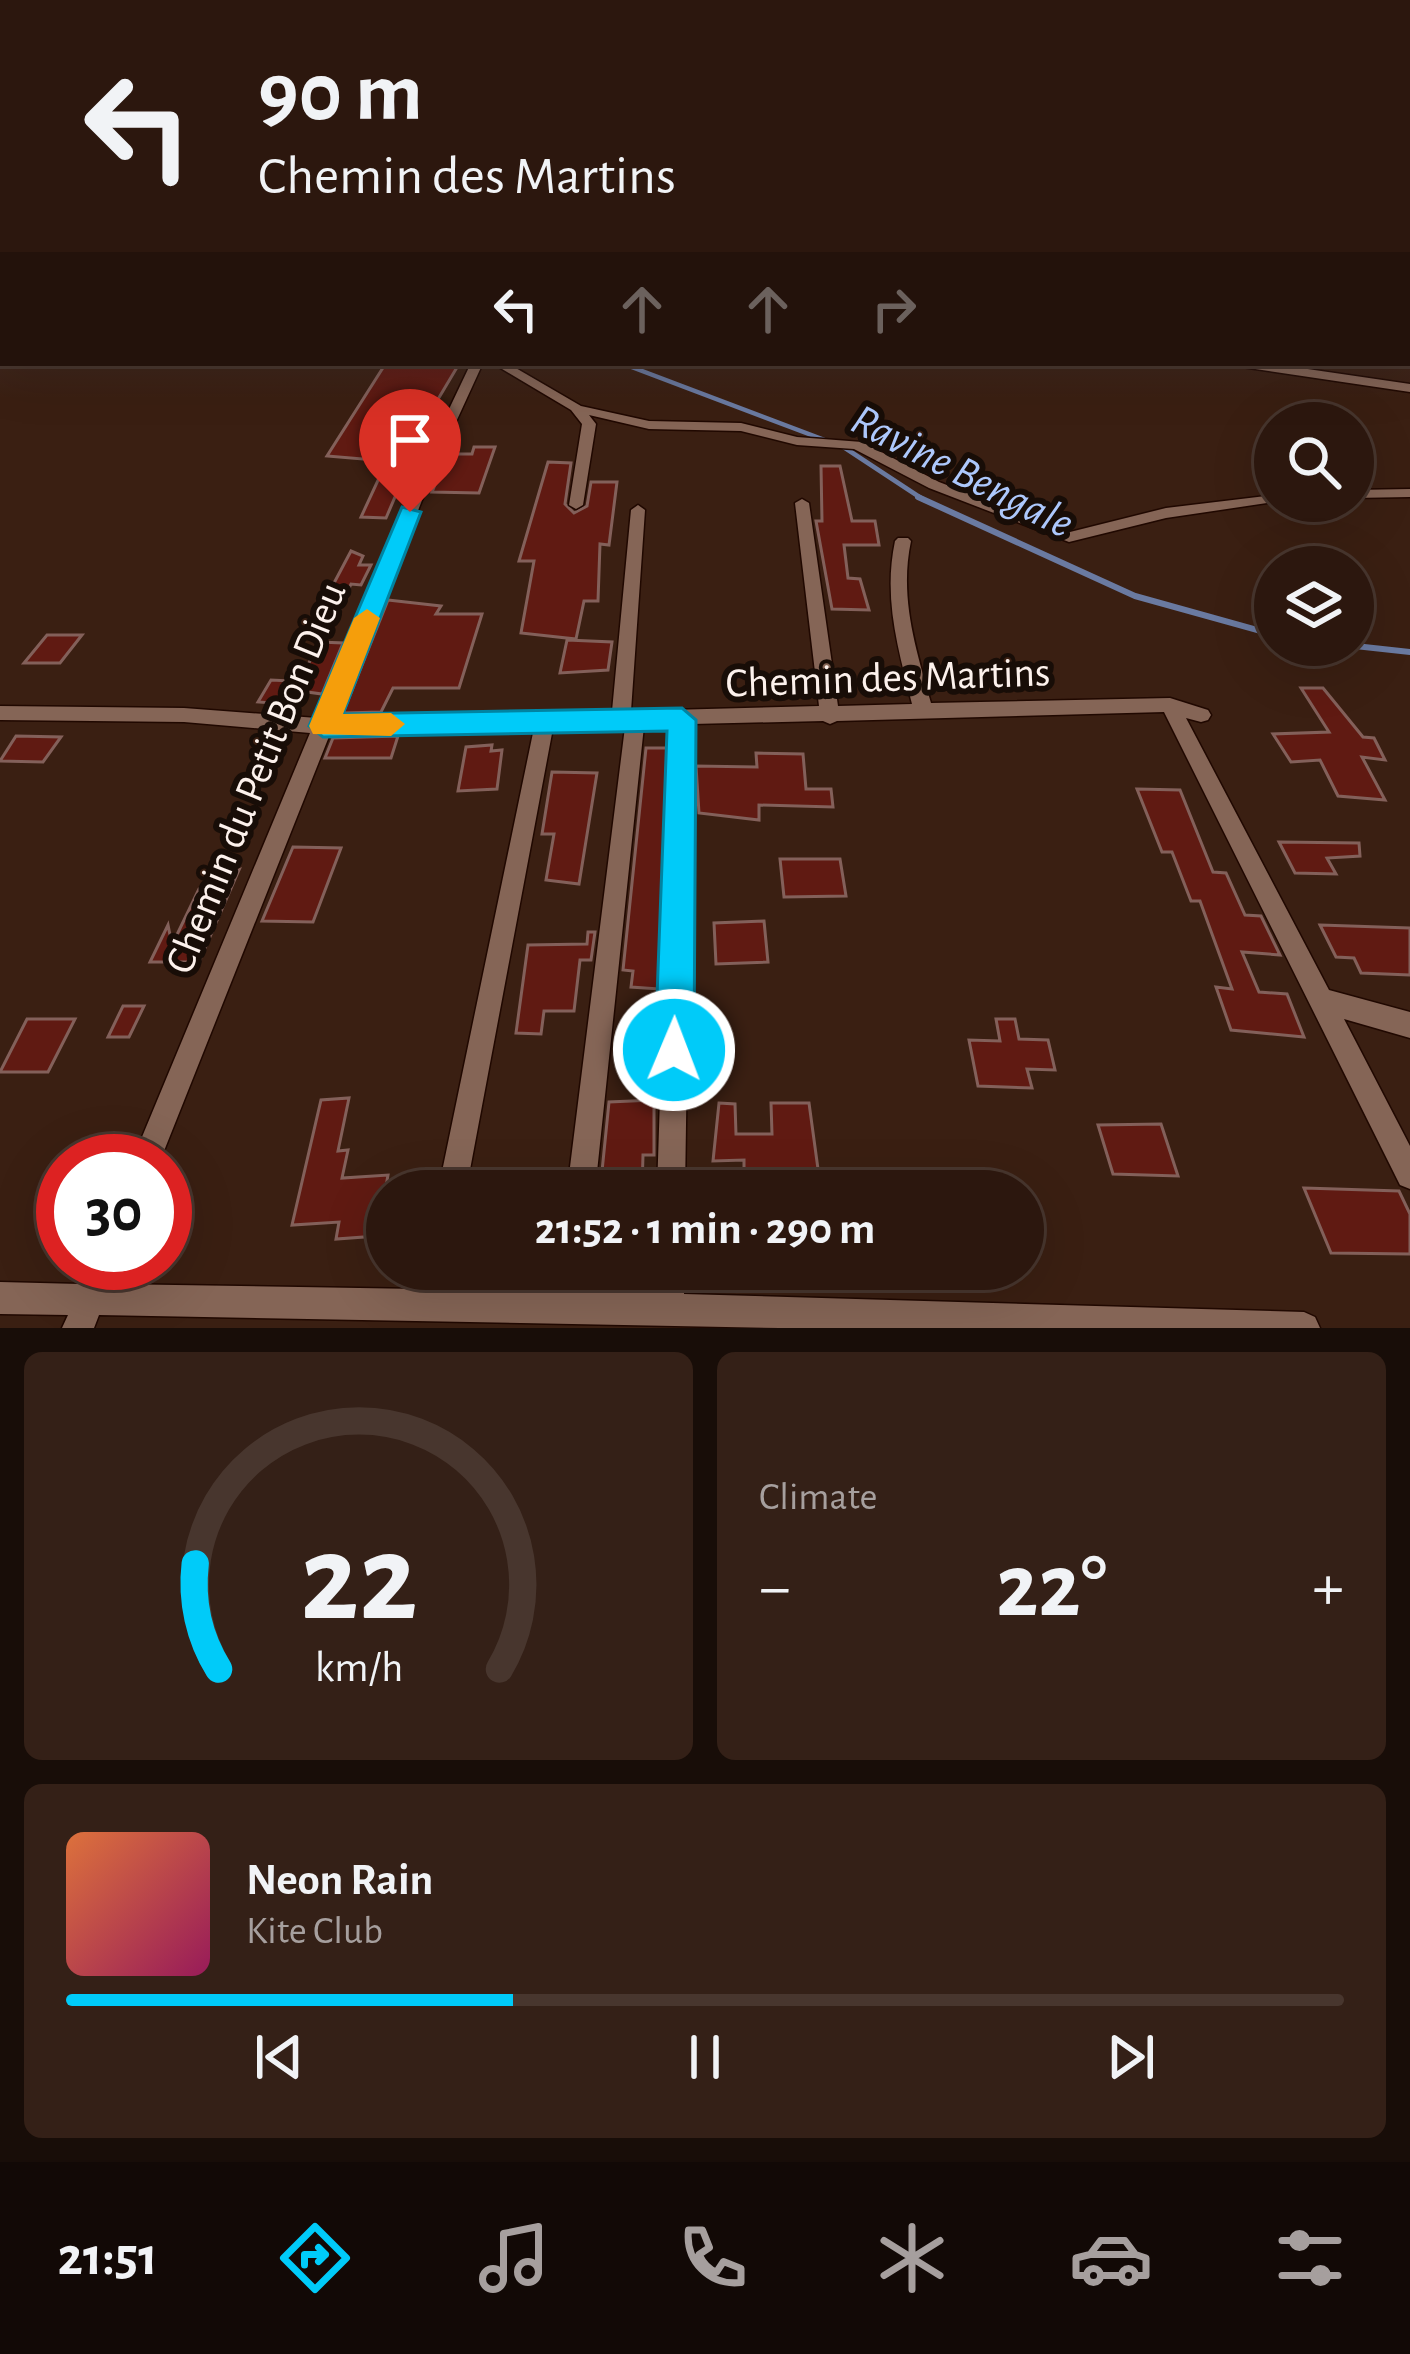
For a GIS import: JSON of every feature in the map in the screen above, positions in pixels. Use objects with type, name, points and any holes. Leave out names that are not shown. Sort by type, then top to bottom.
[{"type":"street","name":"Chemin du Petit Bon Dieu","points":[[157,1134],[476,366]]},
{"type":"street","points":[[503,366],[577,409],[649,424],[741,427],[856,445],[934,485],[1069,537],[1166,513],[1254,502]]},
{"type":"street","points":[[1262,366],[1410,388]]},
{"type":"street","points":[[576,505],[590,438],[589,424],[577,409]]},
{"type":"street","points":[[1374,494],[1410,493]]},
{"type":"street","points":[[802,503],[830,716]]},
{"type":"street","points":[[583,1170],[628,721],[638,510]]},
{"type":"street","points":[[903,542],[894,570],[898,607],[924,712]]},
{"type":"street","name":"Chemin des Martins","points":[[0,713],[184,715],[323,726],[1170,705],[1201,715]]},
{"type":"street","points":[[1170,705],[1410,1175]]},
{"type":"street","points":[[671,1170],[682,720]]},
{"type":"street","points":[[456,1170],[544,722]]},
{"type":"street","points":[[1323,1001],[1410,1025]]},
{"type":"street","points":[[431,1305],[434,1290]]},
{"type":"street","points":[[567,1307],[569,1290]]},
{"type":"street","points":[[668,1290],[668,1309]]},
{"type":"street","points":[[0,1298],[84,1313],[431,1305],[1304,1328]]},
{"type":"building","points":[[384,366],[458,366],[434,406],[386,518],[361,517],[387,461],[327,456]]},
{"type":"building","points":[[474,447],[495,447],[479,493],[432,492],[448,454],[472,454]]},
{"type":"building","points":[[548,462],[571,463],[565,504],[574,513],[587,506],[591,482],[617,482],[609,545],[600,544],[598,601],[584,601],[576,639],[521,633],[534,561],[519,561]]},
{"type":"building","points":[[821,466],[840,466],[852,521],[875,521],[879,545],[844,545],[848,578],[860,579],[869,610],[832,609],[816,521],[822,521]]},
{"type":"building","points":[[351,551],[363,556],[359,565],[371,565],[361,585],[351,584],[337,617],[316,617]]},
{"type":"building","points":[[388,600],[441,606],[436,614],[482,614],[459,688],[393,688],[381,712],[343,713]]},
{"type":"building","points":[[47,635],[82,635],[60,663],[24,663]]},
{"type":"building","points":[[567,640],[612,642],[608,670],[560,673]]},
{"type":"building","points":[[319,642],[343,643],[322,694],[307,692],[301,705],[258,702],[271,680],[291,681],[299,667],[307,667]]},
{"type":"building","points":[[1301,688],[1323,688],[1363,737],[1374,738],[1385,760],[1362,757],[1385,800],[1338,796],[1320,760],[1291,762],[1273,734],[1329,732]]},
{"type":"building","points":[[16,736],[61,737],[43,762],[0,761]]},
{"type":"building","points":[[398,736],[391,758],[325,758],[333,738]]},
{"type":"building","points":[[492,745],[491,751],[502,750],[497,789],[458,791],[466,747]]},
{"type":"building","points":[[646,748],[667,748],[659,989],[631,987],[633,971],[623,970]]},
{"type":"building","points":[[756,753],[803,754],[806,789],[831,789],[833,807],[759,805],[759,820],[699,813],[696,766],[757,767]]},
{"type":"building","points":[[552,772],[597,773],[579,884],[546,880],[554,834],[542,834]]},
{"type":"building","points":[[1137,789],[1180,790],[1213,872],[1226,873],[1245,915],[1261,916],[1280,955],[1242,952],[1259,992],[1287,994],[1304,1037],[1231,1030],[1216,987],[1232,989],[1200,901],[1191,901],[1172,852],[1162,852]]},
{"type":"building","points":[[1279,842],[1359,843],[1360,856],[1327,858],[1336,874],[1295,873]]},
{"type":"building","points":[[293,847],[341,848],[313,922],[262,921]]},
{"type":"building","points":[[780,859],[840,859],[846,896],[784,897]]},
{"type":"building","points":[[239,870],[199,962],[150,962],[168,925],[172,945],[199,889]]},
{"type":"building","points":[[764,921],[768,962],[716,964],[714,923]]},
{"type":"building","points":[[1320,925],[1410,928],[1410,975],[1361,973],[1354,958],[1336,957]]},
{"type":"building","points":[[588,932],[595,932],[591,960],[580,960],[574,1011],[544,1011],[541,1034],[516,1033],[528,945],[587,944]]},
{"type":"building","points":[[123,1006],[144,1006],[129,1037],[108,1037]]},
{"type":"building","points":[[27,1019],[75,1019],[48,1072],[0,1072]]},
{"type":"building","points":[[996,1019],[1015,1019],[1019,1039],[1048,1040],[1055,1070],[1027,1069],[1032,1088],[978,1086],[969,1040],[1000,1041]]},
{"type":"building","points":[[349,1098],[338,1151],[348,1150],[342,1178],[366,1176],[366,1237],[336,1239],[339,1222],[292,1225],[321,1100]]},
{"type":"building","points":[[654,1100],[654,1155],[643,1155],[643,1170],[602,1170],[609,1102]]},
{"type":"building","points":[[719,1103],[735,1104],[736,1134],[772,1134],[771,1103],[809,1103],[818,1170],[744,1169],[744,1160],[713,1161]]},
{"type":"building","points":[[1161,1124],[1178,1176],[1113,1174],[1098,1125]]},
{"type":"building","points":[[1304,1188],[1399,1191],[1410,1214],[1410,1254],[1331,1253]]},
{"type":"waterway","name":"Ravine Bengale","points":[[629,366],[830,442]]},
{"type":"waterway","name":"Ravine Bengale","points":[[842,446],[923,499]]},
{"type":"waterway","name":"Ravine Bengale","points":[[918,497],[923,499]]},
{"type":"waterway","name":"Ravine Bengale","points":[[923,499],[1135,596],[1254,629]]},
{"type":"waterway","name":"Ravine Bengale","points":[[1374,648],[1410,652]]},
{"type":"slow traffic","points":[[367,618],[323,726],[391,724]]},
{"type":"route","points":[[410,512],[323,726],[682,720],[674,1050]]}]
